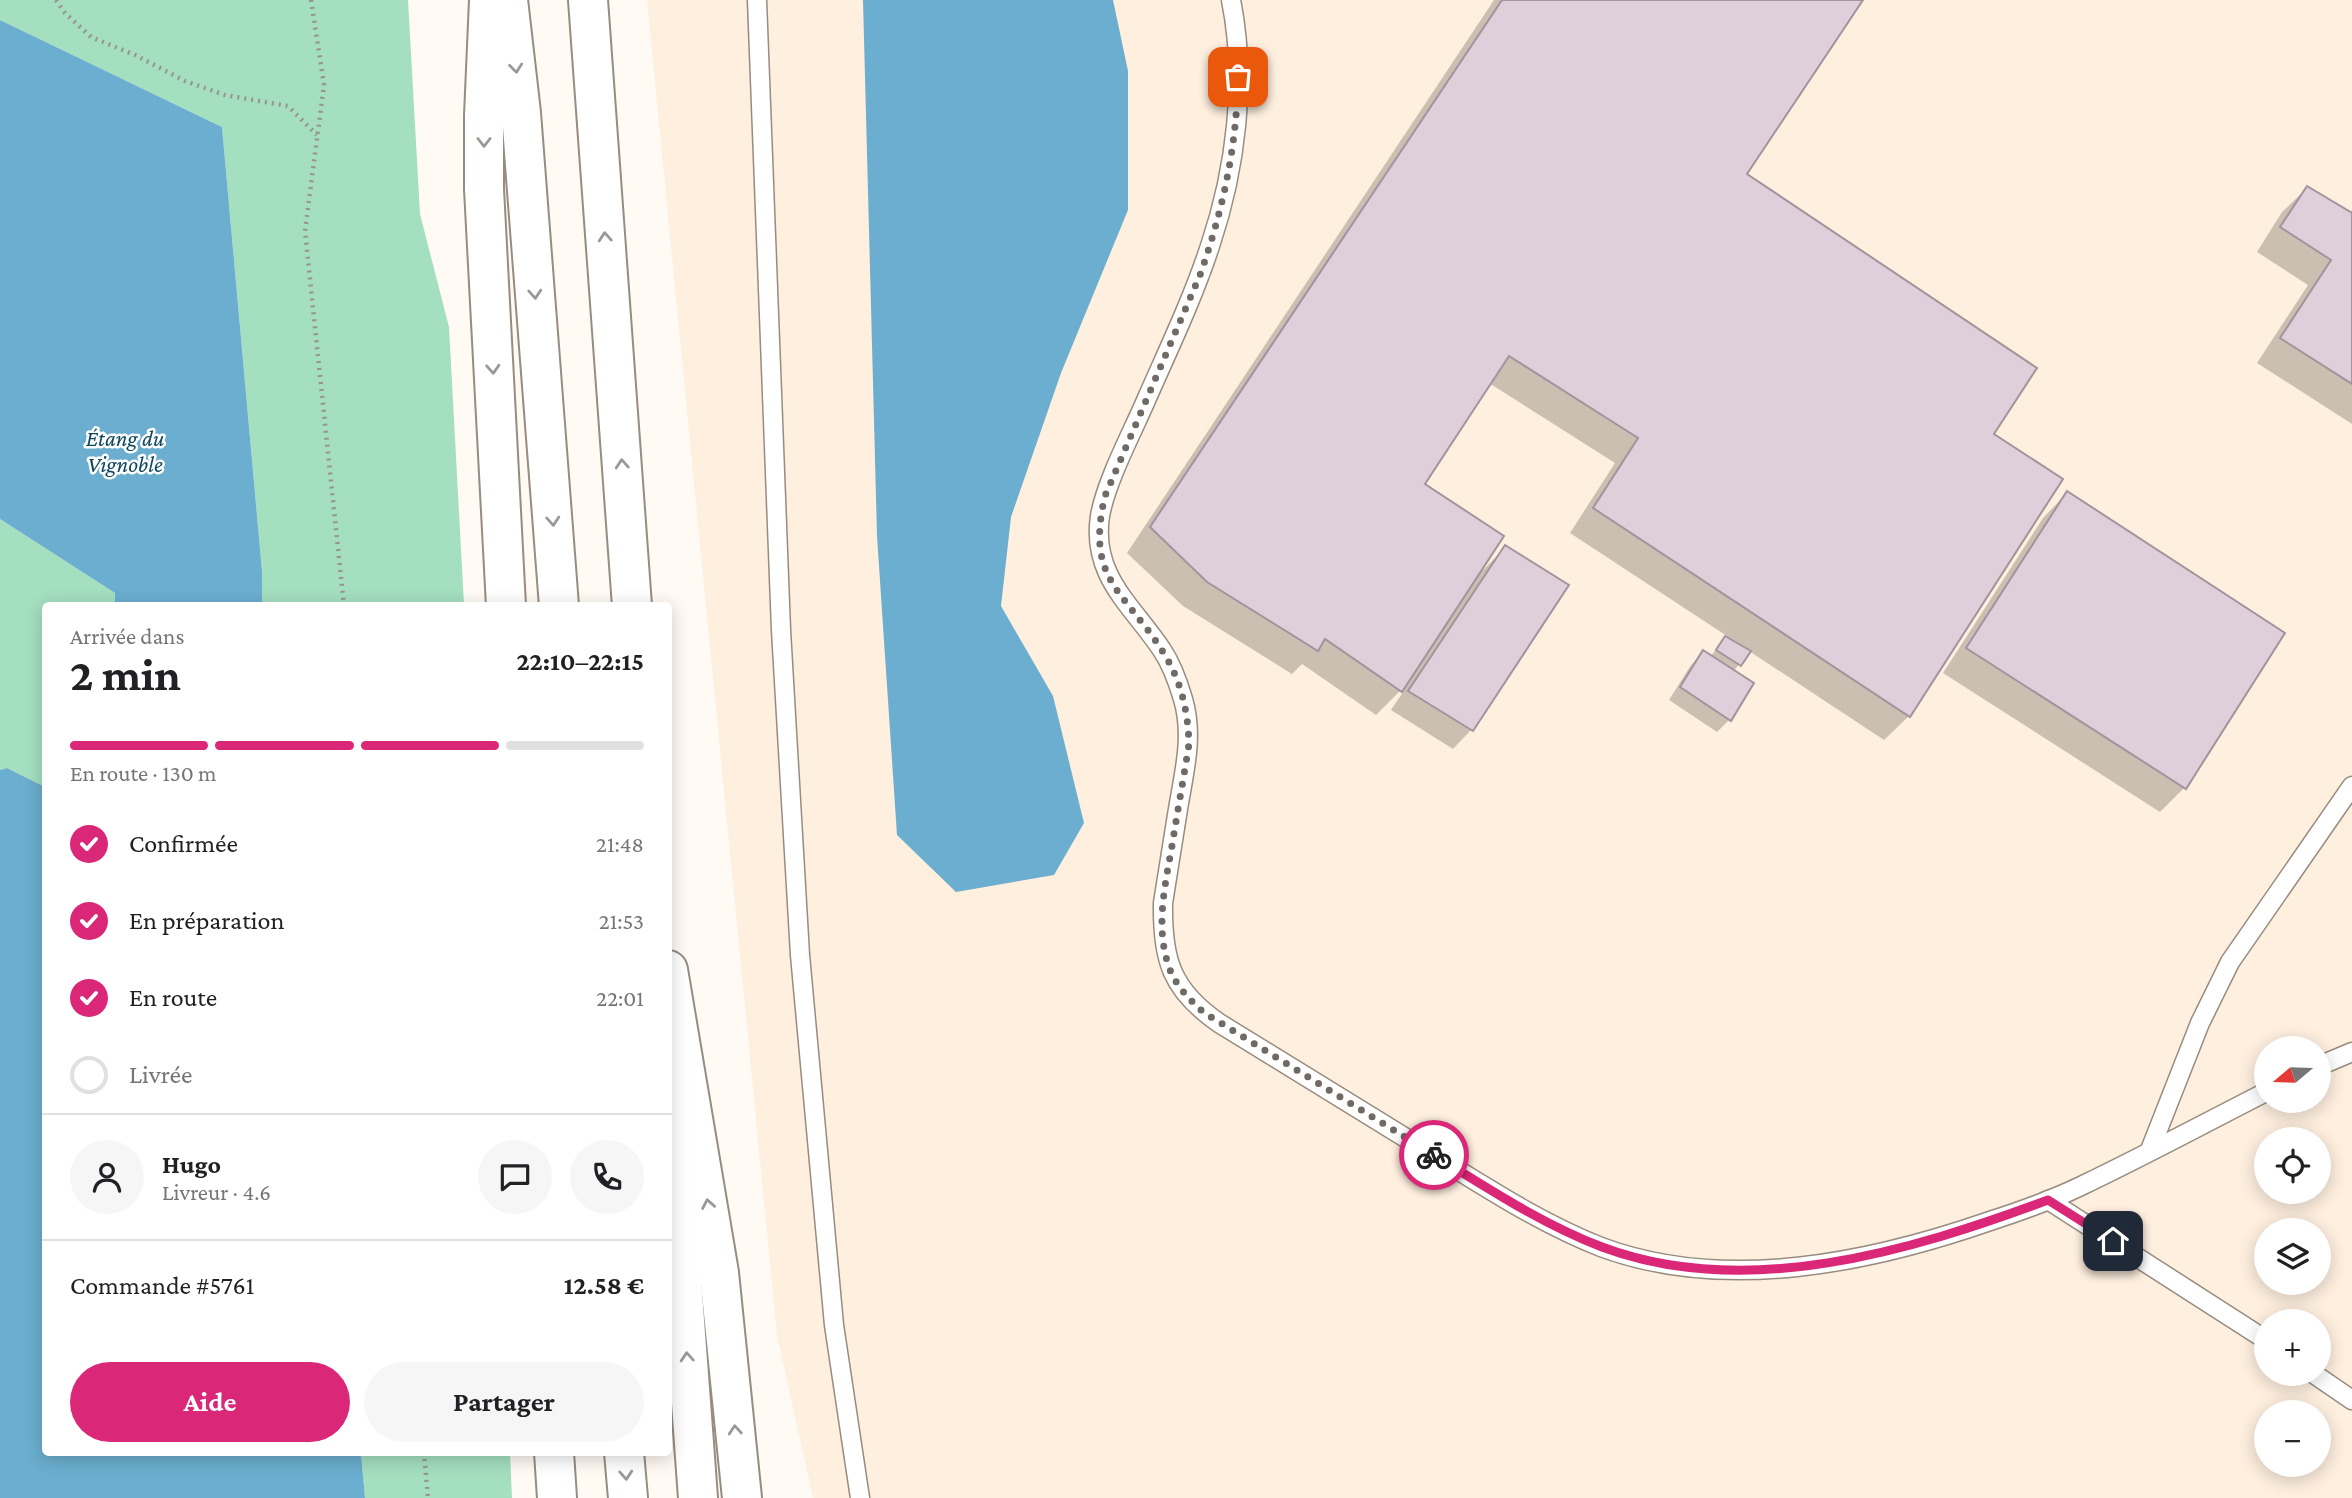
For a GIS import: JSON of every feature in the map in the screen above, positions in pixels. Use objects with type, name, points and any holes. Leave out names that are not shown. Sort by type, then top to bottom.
[{"type":"highway","points":[[488,0],[484,189],[506,602]]},
{"type":"highway","points":[[508,0],[521,113],[559,602]]},
{"type":"highway","points":[[588,0],[632,602]]},
{"type":"highway","points":[[672,994],[719,1273],[742,1498]]},
{"type":"highway","points":[[672,1154],[698,1498]]},
{"type":"highway","points":[[554,1456],[557,1498]]},
{"type":"highway","points":[[624,1456],[628,1498]]},
{"type":"lane","points":[[757,0],[781,630],[799,943],[834,1325],[860,1498]]},
{"type":"lane","points":[[1231,0],[1236,42],[1238,110],[1234,146],[1219,217],[1200,275],[1105,496],[1098,536],[1100,555],[1106,572],[1162,651],[1184,702],[1189,744],[1163,903],[1164,945],[1168,965],[1188,998],[1219,1023],[1511,1202],[1573,1235],[1636,1257],[1696,1268],[1753,1269],[1828,1262],[1930,1241],[2080,1187],[2254,1098]]},
{"type":"lane","points":[[2150,1150],[2200,1023],[2230,962],[2352,786]]},
{"type":"lane","points":[[2331,1061],[2352,1052]]},
{"type":"lane","points":[[2048,1200],[2254,1332]]},
{"type":"lane","points":[[2331,1386],[2352,1400]]},
{"type":"path","points":[[56,0],[65,13],[91,37],[135,55],[185,81],[215,92],[288,106],[318,135]]},
{"type":"path","points":[[311,0],[324,85],[304,231],[344,602]]},
{"type":"path","points":[[424,1456],[428,1498]]},
{"type":"shaded area","points":[[647,0],[2352,0],[2352,1498],[813,1498],[777,1335]]},
{"type":"green space","points":[[0,0],[408,0],[420,214],[449,327],[464,602],[262,602],[262,571],[222,127],[0,20]]},
{"type":"green space","points":[[0,519],[115,593],[115,602],[42,602],[42,786],[7,768],[0,770]]},
{"type":"green space","points":[[361,1456],[510,1456],[512,1498],[365,1498]]},
{"type":"water","points":[[863,0],[1113,0],[1128,71],[1128,210],[1061,373],[1011,517],[1001,606],[1053,696],[1084,823],[1054,875],[956,892],[897,835],[877,536]]},
{"type":"water","name":"Étang du Vignoble","points":[[0,20],[222,127],[262,571],[262,602],[115,602],[115,593],[0,519]]},
{"type":"water","points":[[7,768],[42,786],[42,1456],[361,1456],[365,1498],[0,1498],[0,770]]},
{"type":"building","points":[[1502,0],[1863,0],[1747,174],[2037,368],[1994,434],[2063,479],[1910,717],[1593,508],[1638,438],[1509,356],[1425,484],[1504,536],[1402,692],[1325,639],[1318,651],[1207,582],[1150,527]]},
{"type":"building","points":[[2307,186],[2352,213],[2352,384],[2280,338],[2331,260],[2280,227]]},
{"type":"building","points":[[2067,491],[2285,633],[2186,789],[1966,648]]},
{"type":"building","points":[[1505,545],[1569,585],[1473,731],[1408,691]]},
{"type":"building","points":[[1725,636],[1751,651],[1741,666],[1716,650]]},
{"type":"building","points":[[1703,650],[1754,683],[1731,721],[1680,687]]},
{"type":"way so far","points":[[1238,77],[1234,146],[1211,244],[1105,496],[1098,536],[1100,555],[1106,572],[1171,667],[1179,684],[1188,724],[1189,744],[1163,903],[1164,945],[1168,965],[1176,982],[1203,1012],[1434,1155]]},
{"type":"route","points":[[1434,1155],[1545,1222],[1573,1235],[1636,1257],[1696,1268],[1753,1269],[1862,1257],[1930,1241],[2048,1200],[2113,1241]]}]
